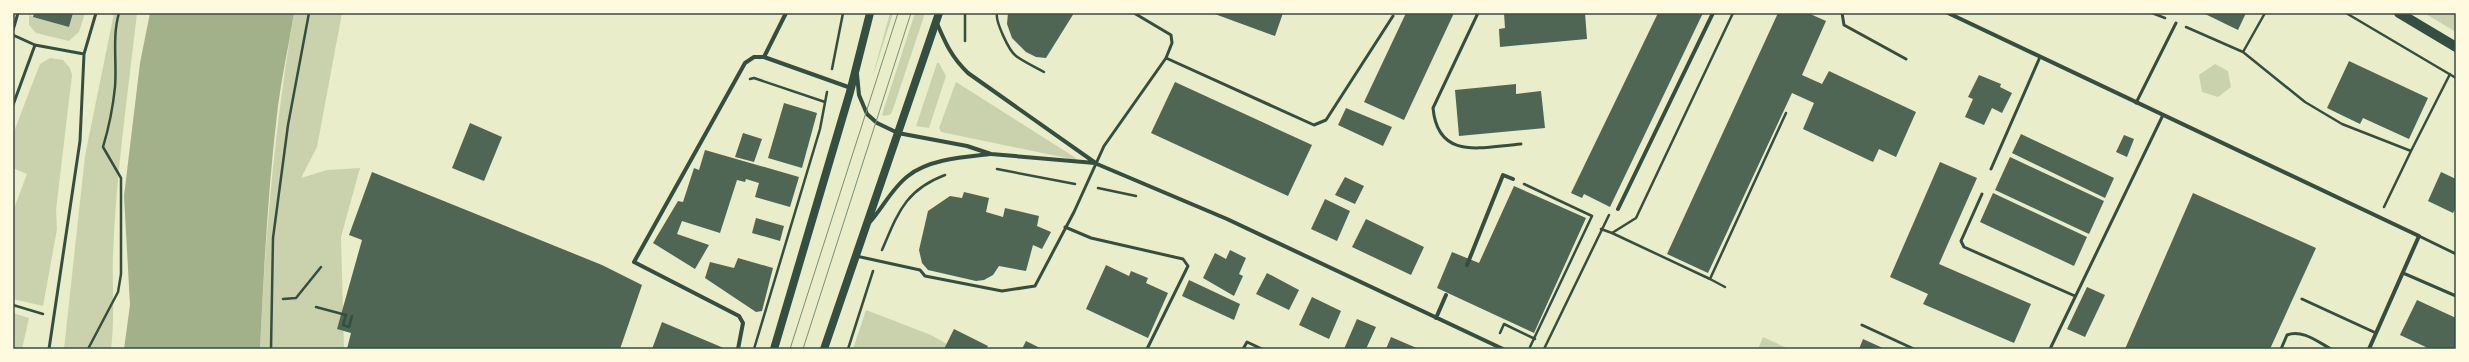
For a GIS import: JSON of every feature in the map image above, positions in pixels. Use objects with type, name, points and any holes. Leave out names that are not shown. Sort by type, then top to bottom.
[{"type":"main road","points":[[774,349],[851,88],[870,13]]},
{"type":"main road","points":[[2399,13],[2456,47]]},
{"type":"main road","points":[[824,349],[938,17]]},
{"type":"street","points":[[764,57],[786,13]]},
{"type":"street","points":[[1618,209],[1714,13]]},
{"type":"street","points":[[1950,13],[2136,103],[2419,236],[2369,349]]},
{"type":"street","points":[[938,17],[946,47],[956,61],[968,73],[1097,164],[1227,219],[1503,349]]},
{"type":"street","points":[[738,349],[743,323],[738,316],[634,262],[745,63],[754,57],[764,57],[851,88]]},
{"type":"street","points":[[857,65],[859,95],[867,114],[877,123],[898,133],[967,146],[991,154],[1097,164]]},
{"type":"street","points":[[861,242],[868,225],[908,176],[922,168],[954,159],[991,154]]},
{"type":"street","points":[[1467,264],[1503,175],[1513,179]]},
{"type":"street","points":[[1436,318],[1446,295]]},
{"type":"lane","points":[[13,30],[18,13]]},
{"type":"lane","points":[[49,349],[80,141],[84,54],[96,13]]},
{"type":"lane","points":[[856,256],[920,270],[925,276],[1002,291],[1035,286],[1097,164],[1104,146],[1166,58],[1172,43],[1171,35],[1134,13]]},
{"type":"lane","points":[[1478,13],[1432,108],[1434,124],[1444,140],[1456,146],[1469,149],[1521,144]]},
{"type":"lane","points":[[1842,13],[1844,25],[1906,59]]},
{"type":"lane","points":[[1166,58],[1314,125],[1326,120],[1393,16]]},
{"type":"lane","points":[[2136,103],[2176,22]]},
{"type":"lane","points":[[13,35],[35,45],[84,54]]},
{"type":"lane","points":[[13,105],[35,45]]},
{"type":"lane","points":[[1991,169],[2040,57]]},
{"type":"lane","points":[[2050,349],[2163,115]]},
{"type":"lane","points":[[1982,194],[1961,241],[1964,247],[2076,296]]},
{"type":"lane","points":[[1065,227],[1091,238],[1183,259],[1188,266],[1147,349]]},
{"type":"lane","points":[[2419,236],[2456,254]]},
{"type":"lane","points":[[2403,273],[2456,296]]},
{"type":"lane","points":[[2302,299],[2376,333]]},
{"type":"lane","points":[[1862,325],[1914,349]]},
{"type":"lane","points":[[2281,349],[2287,336],[2294,333],[2307,336],[2331,349]]},
{"type":"lane","points":[[1243,349],[1247,342],[1262,349]]},
{"type":"path","points":[[88,349],[118,292],[121,274],[121,178],[103,147],[109,127],[115,86],[114,50],[119,13]]},
{"type":"path","points":[[271,349],[273,238],[288,125],[309,13]]},
{"type":"path","points":[[965,13],[965,41]]},
{"type":"path","points":[[997,13],[996,17],[1003,35],[1014,55],[1044,72]]},
{"type":"path","points":[[1612,234],[1636,218],[1733,13]]},
{"type":"path","points":[[2152,13],[2244,52],[2305,102],[2342,124],[2411,151]]},
{"type":"path","points":[[2244,52],[2265,13]]},
{"type":"path","points":[[2346,13],[2456,78]]},
{"type":"path","points":[[2379,216],[2450,74]]},
{"type":"path","points":[[734,82],[754,78],[825,102]]},
{"type":"path","points":[[1710,279],[1786,113]]},
{"type":"path","points":[[754,349],[820,129]]},
{"type":"path","points":[[1513,179],[1592,216],[1530,347]]},
{"type":"path","points":[[1544,349],[1606,216],[1618,209]]},
{"type":"path","points":[[1601,229],[1725,287]]},
{"type":"path","points":[[283,299],[296,298],[321,267]]},
{"type":"path","points":[[1557,282],[1561,284]]},
{"type":"path","points":[[13,305],[30,310]]},
{"type":"path","points":[[316,307],[346,315],[343,325],[349,327],[352,316]]},
{"type":"path","points":[[1500,333],[1504,324],[1535,339]]},
{"type":"shaded area","points":[[73,13],[85,13],[79,32],[69,41],[36,33],[29,25],[29,15],[69,27]]},
{"type":"shaded area","points":[[114,13],[137,13],[117,194],[113,255],[113,314],[111,349],[64,349],[85,156]]},
{"type":"shaded area","points":[[150,13],[294,13],[280,94],[275,136],[267,228],[260,349],[124,349],[130,305],[124,196],[140,63]]},
{"type":"shaded area","points":[[294,13],[342,13],[317,147],[301,178],[327,170],[360,168],[341,237],[344,349],[260,349],[268,223],[276,139]]},
{"type":"shaded area","points":[[890,13],[893,13],[873,76],[874,71]]},
{"type":"shaded area","points":[[915,13],[925,13],[893,109],[891,114],[885,116],[882,115]]},
{"type":"shaded area","points":[[2424,13],[2456,13],[2456,32]]},
{"type":"shaded area","points":[[50,58],[63,60],[70,68],[72,75],[56,210],[57,229],[43,306],[13,299],[13,211],[27,174],[13,168],[13,134],[40,64]]},
{"type":"shaded area","points":[[937,63],[939,63],[946,76],[929,128],[916,126]]},
{"type":"shaded area","points":[[2215,64],[2228,71],[2231,87],[2218,97],[2202,92],[2199,75]]},
{"type":"shaded area","points":[[956,82],[1076,158],[1076,160],[941,132],[939,128]]},
{"type":"shaded area","points":[[866,310],[931,335],[947,344],[944,349],[853,349]]},
{"type":"shaded area","points":[[13,313],[29,318],[22,349],[13,349]]},
{"type":"shaded area","points":[[1763,337],[1789,349],[1758,349]]},
{"type":"building","points":[[34,13],[73,13],[69,27],[33,17]]},
{"type":"building","points":[[1008,13],[1074,13],[1046,58],[1036,57],[1026,52],[1012,38],[1007,24]]},
{"type":"building","points":[[1212,13],[1283,13],[1275,36]]},
{"type":"building","points":[[1406,13],[1454,13],[1404,120],[1364,102]]},
{"type":"building","points":[[1504,13],[1585,13],[1587,39],[1500,47],[1499,29],[1505,28]]},
{"type":"building","points":[[1658,13],[1703,13],[1610,207],[1584,194],[1582,198],[1571,193]]},
{"type":"building","points":[[1778,13],[1808,13],[1826,21],[1802,75],[1822,84],[1829,71],[1916,112],[1896,157],[1879,149],[1873,162],[1803,129],[1814,103],[1792,93],[1708,273],[1667,254]]},
{"type":"building","points":[[2203,13],[2246,13],[2238,30]]},
{"type":"building","points":[[2349,61],[2428,98],[2409,139],[2363,118],[2360,124],[2327,108]]},
{"type":"building","points":[[1979,75],[2001,84],[2000,87],[2012,93],[2002,113],[1992,108],[1984,125],[1965,117],[1973,99],[1968,97]]},
{"type":"building","points":[[1175,82],[1312,145],[1288,196],[1151,133]]},
{"type":"building","points":[[1516,84],[1516,94],[1541,91],[1545,128],[1459,136],[1455,90]]},
{"type":"building","points":[[784,103],[817,113],[802,168],[768,158]]},
{"type":"building","points":[[1346,108],[1392,127],[1383,146],[1338,125]]},
{"type":"building","points":[[470,123],[502,137],[484,181],[452,168]]},
{"type":"building","points":[[743,133],[762,139],[754,162],[735,157]]},
{"type":"building","points":[[2021,134],[2114,178],[2105,198],[2012,153]]},
{"type":"building","points":[[2124,135],[2134,139],[2127,157],[2116,152]]},
{"type":"building","points":[[705,150],[799,177],[790,207],[755,197],[759,183],[746,179],[745,182],[737,180],[720,233],[682,221],[677,234],[709,245],[695,269],[653,243],[678,201],[683,202],[694,168],[699,170]]},
{"type":"building","points":[[2010,157],[2104,201],[2089,234],[1995,190]]},
{"type":"building","points":[[1940,162],[1977,178],[1939,264],[2031,304],[2014,343],[1923,304],[1928,294],[1890,277]]},
{"type":"building","points":[[372,172],[602,265],[642,285],[620,349],[347,349],[351,333],[337,329],[362,240],[349,235]]},
{"type":"building","points":[[2441,172],[2456,179],[2456,207],[2453,213],[2428,201]]},
{"type":"building","points":[[1345,177],[1364,186],[1355,204],[1335,195]]},
{"type":"building","points":[[1514,186],[1586,218],[1534,333],[1437,288],[1452,252],[1479,263]]},
{"type":"building","points":[[964,192],[989,198],[986,212],[1003,217],[1005,208],[1039,216],[1037,226],[1051,232],[1042,249],[1033,245],[1026,271],[999,266],[993,275],[984,280],[976,281],[928,270],[922,263],[919,250],[928,211],[950,196],[962,198]]},
{"type":"building","points":[[1993,193],[2087,237],[2074,266],[1980,222]]},
{"type":"building","points":[[2193,193],[2316,248],[2270,349],[2125,349]]},
{"type":"building","points":[[1325,199],[1350,211],[1337,241],[1311,229]]},
{"type":"building","points":[[756,218],[784,226],[780,241],[752,233]]},
{"type":"building","points":[[1366,219],[1424,247],[1411,275],[1352,247]]},
{"type":"building","points":[[1230,250],[1246,258],[1239,274],[1243,276],[1234,296],[1203,278],[1215,253],[1226,259]]},
{"type":"building","points":[[738,258],[773,268],[762,311],[756,312],[705,278],[710,262],[734,268]]},
{"type":"building","points":[[1106,265],[1129,276],[1131,271],[1148,278],[1146,283],[1168,293],[1148,338],[1086,309]]},
{"type":"building","points":[[1267,273],[1299,290],[1289,310],[1256,294]]},
{"type":"building","points":[[1189,280],[1240,304],[1234,320],[1182,296]]},
{"type":"building","points":[[2087,287],[2105,295],[2085,337],[2067,329]]},
{"type":"building","points":[[1312,297],[1341,311],[1329,339],[1299,325]]},
{"type":"building","points":[[2417,300],[2456,318],[2456,349],[2430,349],[2400,335]]},
{"type":"building","points":[[1357,319],[1376,327],[1366,349],[1344,349]]},
{"type":"building","points":[[662,322],[726,349],[652,349]]},
{"type":"building","points":[[954,329],[988,346],[986,349],[944,349]]},
{"type":"building","points":[[1391,337],[1419,349],[1386,349]]},
{"type":"building","points":[[1863,339],[1885,349],[1859,349]]},
{"type":"building","points":[[1026,341],[1042,349],[1022,349]]},
{"type":"tram line","points":[[790,349],[898,13]]},
{"type":"tram line","points":[[803,349],[911,13]]}]
